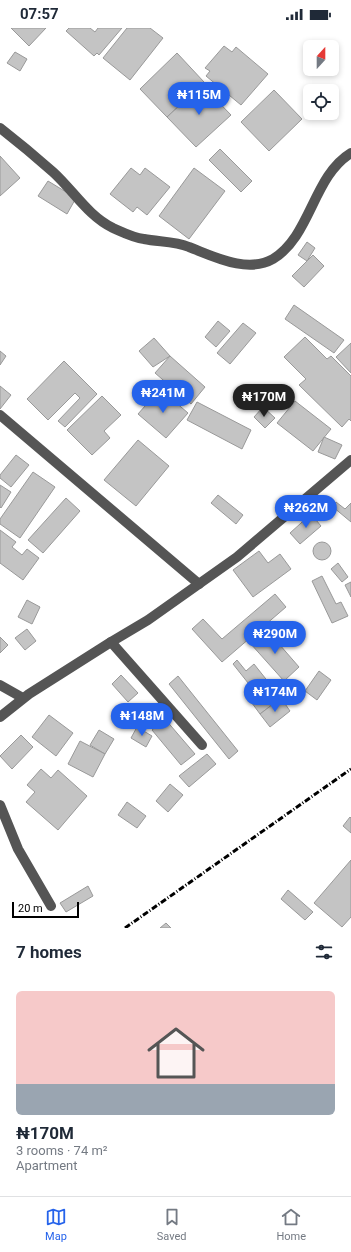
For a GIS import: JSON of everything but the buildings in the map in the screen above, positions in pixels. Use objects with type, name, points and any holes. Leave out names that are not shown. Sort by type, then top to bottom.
[{"type":"street","points":[[0,128],[54,173],[92,213],[112,227],[143,239],[186,245],[238,264],[260,263],[272,259],[287,247],[304,222],[327,178],[339,161],[351,153]]},
{"type":"street","points":[[0,415],[199,584]]},
{"type":"street","points":[[0,717],[23,698],[148,620],[199,584],[237,556],[351,460]]},
{"type":"street","points":[[111,642],[202,745]]},
{"type":"street","points":[[0,685],[23,698]]},
{"type":"street","points":[[0,804],[18,849],[51,906]]},
{"type":"railway","points":[[125,928],[351,769]]}]
